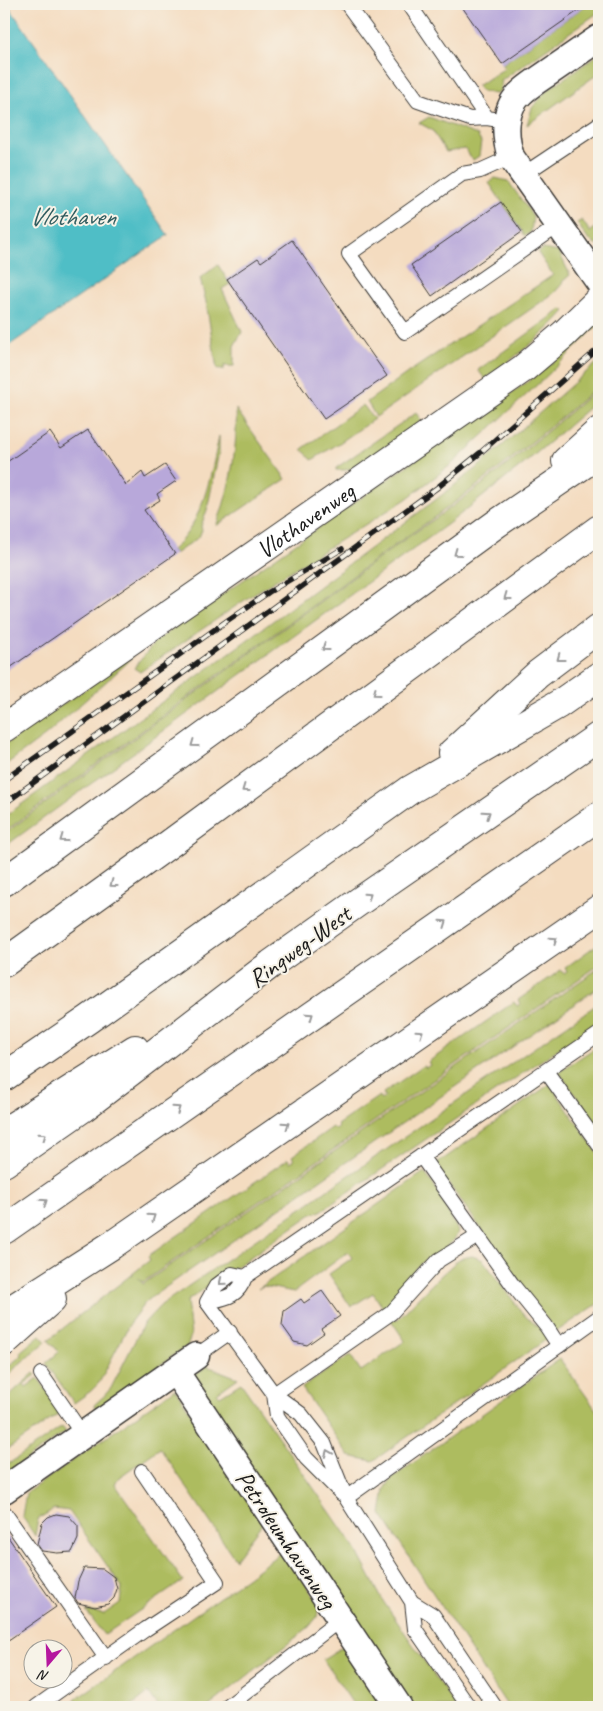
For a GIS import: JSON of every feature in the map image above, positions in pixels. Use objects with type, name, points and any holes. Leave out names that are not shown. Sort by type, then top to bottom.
[{"type":"main road","name":"Vlothavenweg","points":[[4,728],[524,368],[599,300]]},
{"type":"main road","points":[[496,524],[599,431]]},
{"type":"main road","points":[[4,882],[496,524],[599,454]]},
{"type":"main road","points":[[4,963],[547,569],[599,529]]},
{"type":"main road","points":[[547,569],[599,541]]},
{"type":"main road","points":[[410,790],[538,674],[599,628]]},
{"type":"main road","points":[[4,1077],[410,790],[559,704],[599,676]]},
{"type":"main road","name":"Ringweg-West","points":[[4,1163],[83,1108],[271,964],[599,736]]},
{"type":"main road","points":[[4,1230],[599,816]]},
{"type":"main road","points":[[4,1314],[112,1245],[599,909]]},
{"type":"main road","points":[[4,1132],[70,1088],[271,964]]},
{"type":"main road","points":[[4,1342],[112,1245]]},
{"type":"street","points":[[599,38],[522,92],[497,120],[518,166],[599,282]]},
{"type":"street","points":[[4,1490],[185,1363]]},
{"type":"street","name":"Petroleumhavenweg","points":[[185,1363],[341,1619],[399,1707]]},
{"type":"lane","points":[[347,4],[418,100],[470,119],[497,120]]},
{"type":"lane","points":[[409,4],[497,120]]},
{"type":"lane","points":[[559,224],[405,332],[349,254],[462,174],[518,166],[599,124]]},
{"type":"lane","points":[[495,1707],[432,1616],[412,1602],[346,1498],[324,1443],[301,1414],[274,1394],[207,1302],[216,1286],[232,1274],[244,1277],[599,1034]]},
{"type":"lane","points":[[546,1071],[599,1145]]},
{"type":"lane","points":[[421,1156],[512,1284],[546,1326],[559,1346]]},
{"type":"lane","points":[[274,1394],[392,1313],[439,1260],[478,1236]]},
{"type":"lane","points":[[346,1498],[599,1317]]},
{"type":"lane","points":[[185,1363],[230,1332]]},
{"type":"lane","points":[[41,1374],[83,1435]]},
{"type":"lane","points":[[274,1394],[277,1416],[306,1458],[346,1498]]},
{"type":"lane","points":[[36,1707],[217,1582],[142,1471]]},
{"type":"lane","points":[[4,1512],[106,1658]]},
{"type":"lane","points":[[412,1602],[415,1628],[470,1707]]},
{"type":"lane","points":[[227,1707],[341,1619]]},
{"type":"green space","points":[[588,4],[599,4],[599,12],[502,80],[500,91],[495,94],[481,91],[477,86],[505,68],[502,64]]},
{"type":"green space","points":[[599,54],[599,73],[527,125],[532,108],[546,91]]},
{"type":"green space","points":[[429,117],[477,135],[481,142],[479,156],[473,160],[465,149],[446,152],[432,130],[419,123]]},
{"type":"green space","points":[[495,178],[508,181],[533,216],[531,232],[525,236],[489,183]]},
{"type":"green space","points":[[582,220],[590,232],[599,225],[599,244],[597,246],[587,238],[577,223]]},
{"type":"green space","points":[[543,249],[559,252],[570,275],[554,293],[376,417],[367,402],[553,275],[538,253]]},
{"type":"green space","points":[[218,265],[230,284],[222,289],[242,332],[234,346],[234,366],[224,366],[224,370],[217,369],[200,278]]},
{"type":"green space","points":[[562,309],[565,311],[547,330],[485,379],[478,370]]},
{"type":"green space","points":[[599,321],[599,324],[552,371],[452,464],[405,500],[255,593],[140,672],[134,668],[157,640],[533,378],[568,350]]},
{"type":"green space","points":[[599,361],[599,385],[505,464],[4,832],[4,817],[438,498],[479,466]]},
{"type":"green space","points":[[599,387],[599,399],[524,464],[448,524],[4,847],[4,834],[482,484]]},
{"type":"green space","points":[[363,405],[374,419],[312,460],[302,449]]},
{"type":"green space","points":[[236,409],[286,479],[216,526],[232,468],[236,438]]},
{"type":"green space","points":[[416,413],[422,421],[358,466],[346,470],[336,470],[336,468]]},
{"type":"green space","points":[[219,436],[219,452],[207,510],[201,526],[202,530],[199,537],[175,554],[172,550],[183,539],[191,526],[204,498]]},
{"type":"green space","points":[[133,656],[46,735],[4,766],[4,745]]},
{"type":"green space","points":[[599,943],[599,965],[143,1282],[138,1278],[143,1284],[599,968],[599,987],[153,1296],[131,1321],[99,1383],[74,1403],[46,1363],[59,1352],[48,1340],[150,1260],[148,1256],[288,1159],[290,1162],[294,1160],[292,1156],[333,1127],[336,1130],[339,1127],[337,1125],[379,1096],[381,1100],[385,1097],[383,1093],[424,1065],[426,1068],[430,1065],[428,1062],[514,1002],[517,1006],[520,1004],[518,1000],[561,970],[564,974],[567,972],[565,968]]},
{"type":"green space","points":[[599,1003],[599,1021],[321,1211],[312,1214],[187,1301],[191,1335],[188,1345],[97,1410],[94,1405],[111,1388],[144,1323],[161,1305]]},
{"type":"green space","points":[[599,1045],[599,1129],[559,1072]]},
{"type":"green space","points":[[550,1084],[599,1155],[599,1303],[556,1332],[435,1165]]},
{"type":"green space","points":[[424,1172],[435,1187],[458,1231],[456,1237],[447,1247],[418,1266],[402,1286],[388,1307],[397,1320],[459,1259],[472,1256],[483,1260],[524,1315],[550,1337],[373,1461],[349,1456],[302,1388],[350,1355],[361,1371],[405,1341],[373,1293],[351,1307],[329,1274],[352,1258],[348,1252],[294,1292],[263,1286],[258,1289]]},
{"type":"green space","points":[[40,1335],[46,1342],[17,1366],[4,1380],[4,1370],[22,1355],[20,1352]]},
{"type":"green space","points":[[560,1359],[599,1414],[599,1707],[508,1707],[381,1514],[385,1489],[392,1478]]},
{"type":"green space","points":[[207,1366],[238,1378],[217,1393],[220,1396],[241,1383],[355,1548],[383,1601],[456,1707],[410,1707],[191,1378]]},
{"type":"green space","points":[[34,1373],[36,1375],[24,1384],[26,1387],[38,1378],[62,1412],[4,1452],[4,1400]]},
{"type":"green space","points":[[175,1389],[264,1521],[235,1559],[160,1448],[118,1478],[115,1484],[183,1581],[104,1635],[86,1611],[104,1614],[120,1603],[122,1587],[69,1511],[54,1509],[38,1519],[35,1536],[22,1516],[26,1493]]},
{"type":"green space","points":[[62,1427],[66,1432],[4,1475],[4,1467]]},
{"type":"green space","points":[[284,1550],[319,1604],[317,1617],[309,1627],[208,1707],[160,1707],[148,1693],[130,1707],[65,1707],[248,1577]]},
{"type":"green space","points":[[345,1645],[387,1707],[355,1707],[323,1659]]},
{"type":"water","name":"Vlothaven","points":[[4,4],[7,4],[168,235],[4,349]]},
{"type":"building","points":[[460,4],[588,4],[502,64]]},
{"type":"building","points":[[501,202],[522,232],[432,296],[411,265]]},
{"type":"building","points":[[292,240],[387,376],[324,419],[227,279],[258,258],[261,262]]},
{"type":"building","points":[[88,430],[126,485],[142,472],[145,478],[165,465],[176,481],[157,494],[160,500],[144,510],[175,554],[4,672],[4,464],[50,432],[61,448]]},
{"type":"building","points":[[322,1291],[340,1316],[321,1329],[324,1333],[307,1345],[294,1342],[282,1325],[284,1311],[301,1299],[304,1303]]},
{"type":"building","points":[[56,1514],[69,1516],[78,1526],[78,1539],[72,1552],[42,1551],[37,1544],[42,1523],[48,1517]]},
{"type":"building","points":[[4,1531],[56,1607],[4,1643]]},
{"type":"building","points":[[84,1568],[103,1569],[114,1577],[117,1589],[114,1598],[108,1604],[95,1607],[78,1603],[75,1598],[78,1581]]},
{"type":"railway","points":[[4,804],[438,487],[480,453],[599,348]]},
{"type":"railway","points":[[4,780],[228,620],[269,592],[342,549]]}]
